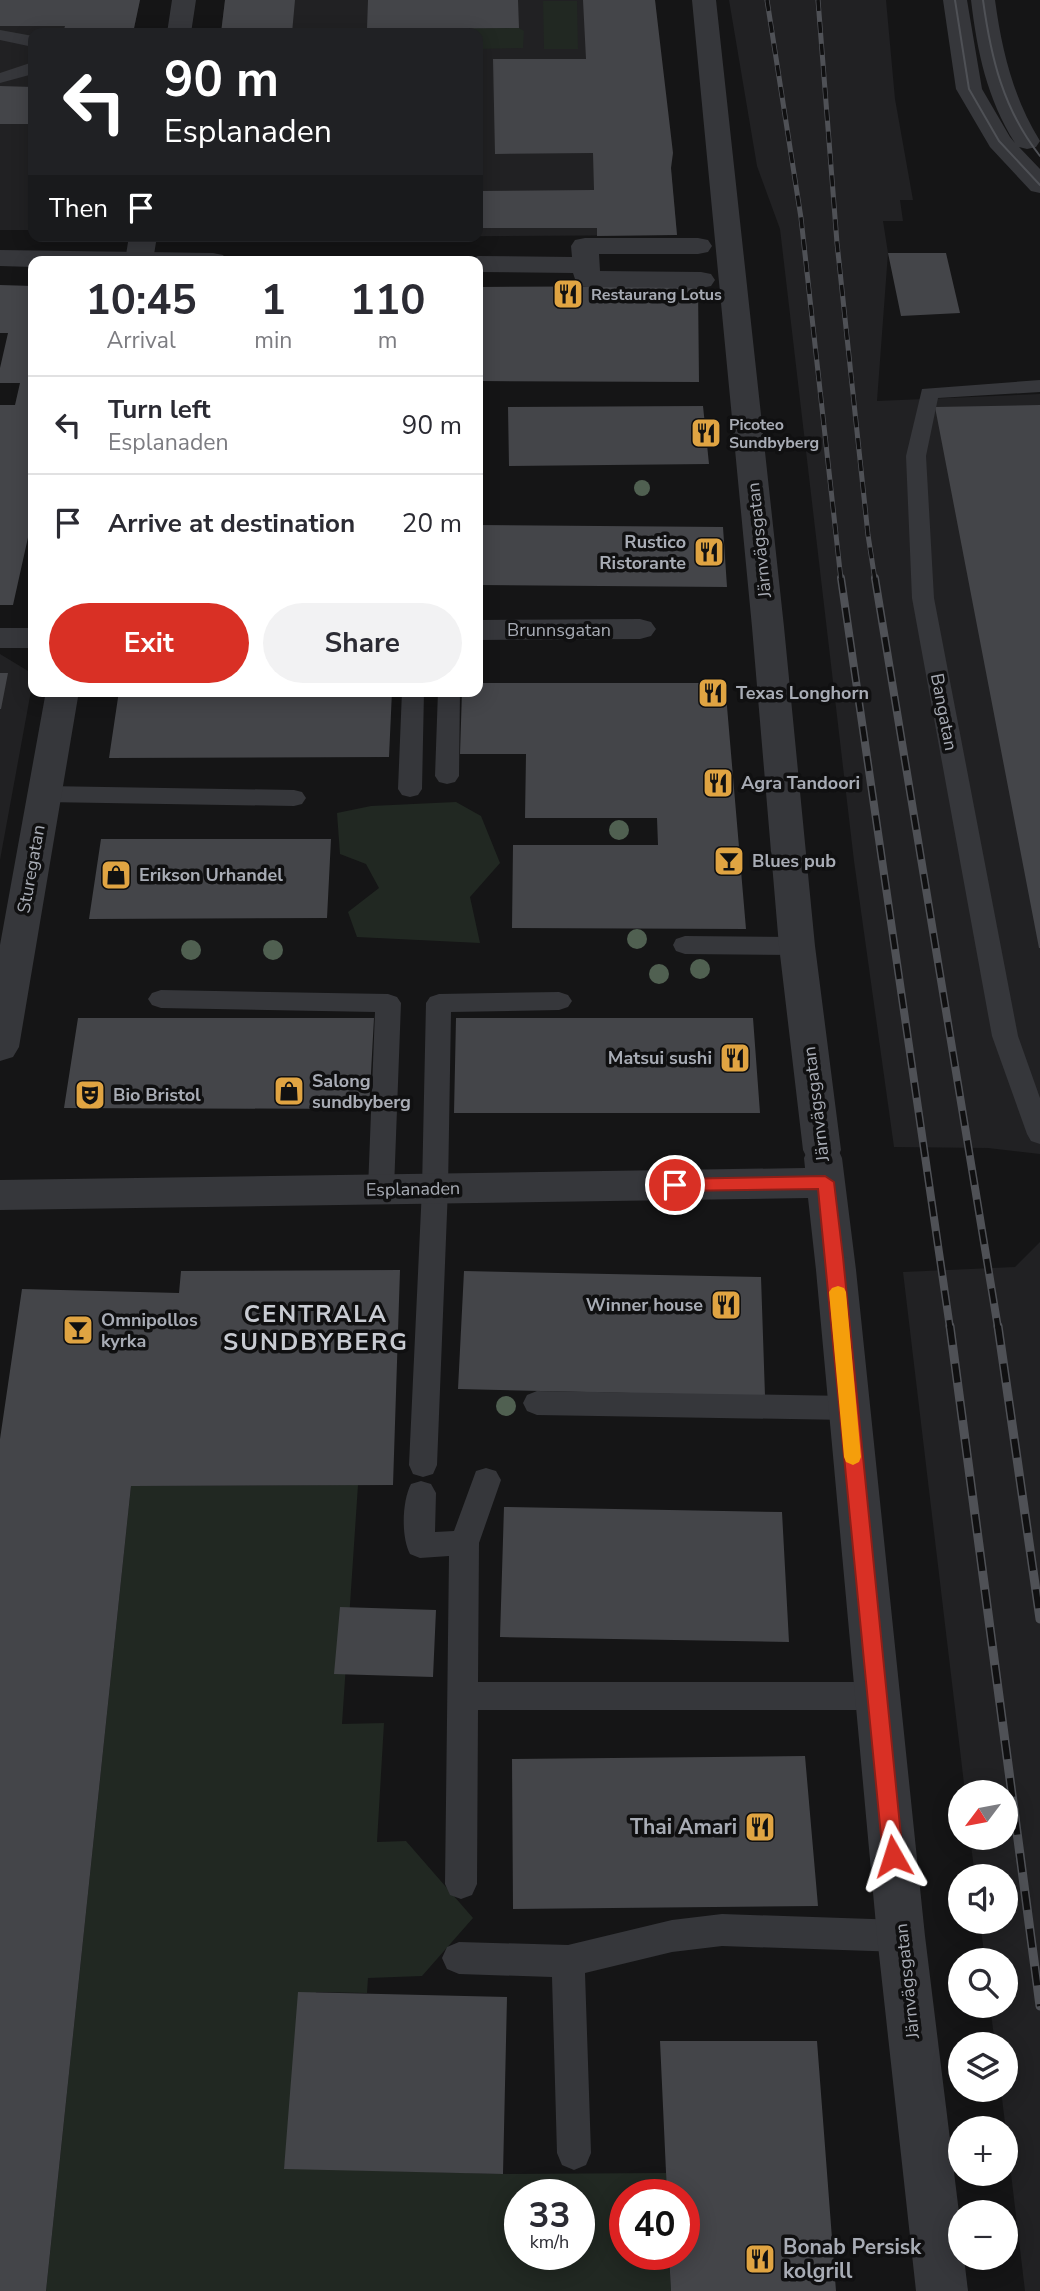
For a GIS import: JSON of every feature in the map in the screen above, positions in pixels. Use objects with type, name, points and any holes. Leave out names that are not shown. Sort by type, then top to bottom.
[{"type":"street","points":[[180,28],[184,0]]},
{"type":"street","name":"Järnvägsgatan","points":[[704,0],[768,627],[797,946],[836,1270],[901,1936],[942,2291]]},
{"type":"street","points":[[955,0],[969,89],[999,141],[1040,185]]},
{"type":"street","points":[[983,0],[988,37],[1005,103],[1026,140],[1040,156]]},
{"type":"street","points":[[698,246],[585,246],[585,265],[587,279],[701,280]]},
{"type":"street","points":[[47,256],[140,252],[172,256]]},
{"type":"street","points":[[0,258],[28,257]]},
{"type":"street","points":[[483,264],[585,265]]},
{"type":"street","name":"Brunnsgatan","points":[[483,630],[640,629]]},
{"type":"street","points":[[0,638],[28,638]]},
{"type":"street","name":"Sturegatan","points":[[0,1047],[62,697]]},
{"type":"street","name":"Esplanaden","points":[[0,1195],[435,1188],[824,1166]]},
{"type":"lane","points":[[0,35],[28,40]]},
{"type":"lane","points":[[0,78],[28,70]]},
{"type":"lane","name":"Bangatan","points":[[1040,386],[929,393],[916,456],[925,611],[1005,1036],[1040,1134]]},
{"type":"lane","points":[[410,789],[413,697]]},
{"type":"lane","points":[[447,776],[449,697]]},
{"type":"lane","points":[[45,794],[294,798]]},
{"type":"lane","points":[[685,945],[797,946]]},
{"type":"lane","points":[[161,999],[388,1003],[381,1189]]},
{"type":"lane","points":[[464,1543],[420,1545],[435,1188],[439,1003],[559,1002]]},
{"type":"lane","points":[[537,1403],[848,1408]]},
{"type":"lane","points":[[461,1884],[464,1543],[486,1480]]},
{"type":"lane","points":[[462,1696],[877,1696]]},
{"type":"lane","points":[[459,1958],[568,1961],[672,1936],[722,1930],[901,1936]]},
{"type":"lane","points":[[568,1961],[574,2153]]},
{"type":"shaded area","points":[[0,0],[140,0],[134,28],[28,28],[28,230],[0,230]]},
{"type":"shaded area","points":[[225,0],[655,0],[677,235],[483,236],[483,28],[222,28]]},
{"type":"shaded area","points":[[729,0],[886,0],[895,99],[913,200],[900,200],[903,221],[883,221],[888,253],[877,401],[1040,394],[1040,1154],[988,1148],[894,1147],[854,861],[780,229],[757,166]]},
{"type":"shaded area","points":[[543,1],[577,1],[578,49],[544,49]]},
{"type":"shaded area","points":[[483,28],[519,28],[524,31],[523,48],[483,49]]},
{"type":"shaded area","points":[[0,654],[28,671],[30,697],[0,860]]},
{"type":"shaded area","points":[[456,802],[481,816],[500,863],[470,897],[480,943],[357,937],[348,912],[379,888],[366,864],[340,854],[337,813],[371,806]]},
{"type":"shaded area","points":[[1040,1242],[1040,2291],[1025,2291],[1018,2232],[1018,2200],[1014,2200],[1012,2186],[1018,2186],[1018,2116],[1004,2116],[1002,2102],[1018,2102],[1018,2032],[993,2032],[992,2018],[1018,2018],[1018,1948],[983,1948],[982,1934],[1018,1934],[1018,1864],[973,1864],[972,1850],[1018,1850],[1018,1780],[964,1780],[903,1272],[1015,1267]]},
{"type":"shaded area","points":[[358,1485],[342,1724],[384,1723],[377,1842],[406,1841],[473,1918],[422,1976],[368,1978],[367,1993],[316,1992],[284,2168],[503,2174],[666,2173],[666,2179],[609,2179],[609,2270],[670,2270],[671,2291],[46,2291],[131,1486]]},
{"type":"building","points":[[0,0],[140,0],[134,28],[0,26]]},
{"type":"building","points":[[225,0],[295,0],[292,28],[222,28]]},
{"type":"building","points":[[368,0],[518,0],[519,28],[367,28]]},
{"type":"building","points":[[583,0],[655,0],[673,153],[671,168],[677,235],[597,236],[597,228],[483,228],[483,191],[594,190],[593,153],[495,154],[493,59],[586,59]]},
{"type":"building","points":[[0,86],[28,87],[28,124],[0,124]]},
{"type":"building","points":[[888,253],[946,253],[960,313],[901,316]]},
{"type":"building","points":[[0,285],[28,286],[28,538],[13,605],[0,605],[0,405],[15,405],[20,383],[0,383],[0,368],[8,333],[0,333]]},
{"type":"building","points":[[698,286],[699,382],[483,381],[483,287]]},
{"type":"building","points":[[1040,405],[1040,948],[1039,948],[935,407]]},
{"type":"building","points":[[703,406],[709,464],[509,466],[508,407]]},
{"type":"building","points":[[483,525],[723,527],[727,587],[483,585]]},
{"type":"building","points":[[0,673],[8,673],[1,709],[0,709]]},
{"type":"building","points":[[483,683],[725,683],[746,929],[512,928],[513,845],[658,845],[657,818],[525,818],[526,754],[460,754],[462,697],[483,697]]},
{"type":"building","points":[[118,697],[392,697],[389,757],[109,758]]},
{"type":"building","points":[[101,839],[331,839],[327,918],[89,919]]},
{"type":"building","points":[[78,1018],[374,1018],[369,1109],[64,1108]]},
{"type":"building","points":[[456,1018],[753,1018],[760,1113],[454,1113]]},
{"type":"building","points":[[400,1270],[393,1485],[131,1486],[46,2291],[0,2291],[0,1439],[22,1289],[179,1293],[181,1271]]},
{"type":"building","points":[[464,1271],[761,1277],[765,1396],[458,1389]]},
{"type":"building","points":[[504,1507],[782,1512],[789,1642],[500,1637]]},
{"type":"building","points":[[340,1607],[436,1610],[433,1677],[334,1674]]},
{"type":"building","points":[[805,1756],[818,1906],[513,1909],[512,1759]]},
{"type":"building","points":[[298,1992],[507,1997],[503,2174],[284,2169]]},
{"type":"building","points":[[660,2041],[817,2041],[836,2291],[671,2291],[670,2270],[700,2270],[700,2179],[666,2179]]},
{"type":"tram line","points":[[955,0],[969,89],[999,141],[1040,185]]},
{"type":"tram line","points":[[983,0],[990,42],[1001,82],[1017,120],[1040,156]]},
{"type":"railway","points":[[767,0],[801,218],[841,580]]},
{"type":"railway","points":[[818,0],[837,243],[875,580]]},
{"type":"railway","points":[[841,578],[950,1328]]},
{"type":"railway","points":[[875,578],[998,1328]]},
{"type":"railway","points":[[950,1326],[1040,2006]]},
{"type":"railway","points":[[998,1326],[1040,1619]]},
{"type":"slow traffic","points":[[838,1292],[853,1457]]},
{"type":"place","name":"Restaurang Lotus","points":[[568,294]]},
{"type":"place","name":"Picoteo Sundbyberg","points":[[706,433]]},
{"type":"place","name":"Rustico Ristorante","points":[[709,552]]},
{"type":"place","name":"Texas Longhorn","points":[[713,693]]},
{"type":"place","name":"Agra Tandoori","points":[[718,783]]},
{"type":"place","name":"Blues pub","points":[[729,861]]},
{"type":"place","name":"Erikson Urhandel","points":[[116,875]]},
{"type":"place","name":"Matsui sushi","points":[[735,1058]]},
{"type":"place","name":"Salong sundbyberg","points":[[289,1091]]},
{"type":"place","name":"Bio Bristol","points":[[90,1095]]},
{"type":"place","name":"Winner house","points":[[726,1305]]},
{"type":"place","name":"Omnipollos kyrka","points":[[78,1330]]},
{"type":"place","name":"Thai Amari","points":[[760,1827]]},
{"type":"place","name":"Bonab Persisk kolgrill","points":[[760,2259]]},
{"type":"district","name":"CENTRALA SUNDBYBERG","points":[[316,1328]]},
{"type":"route","points":[[675,1185],[825,1182],[835,1257],[893,1856]]}]
